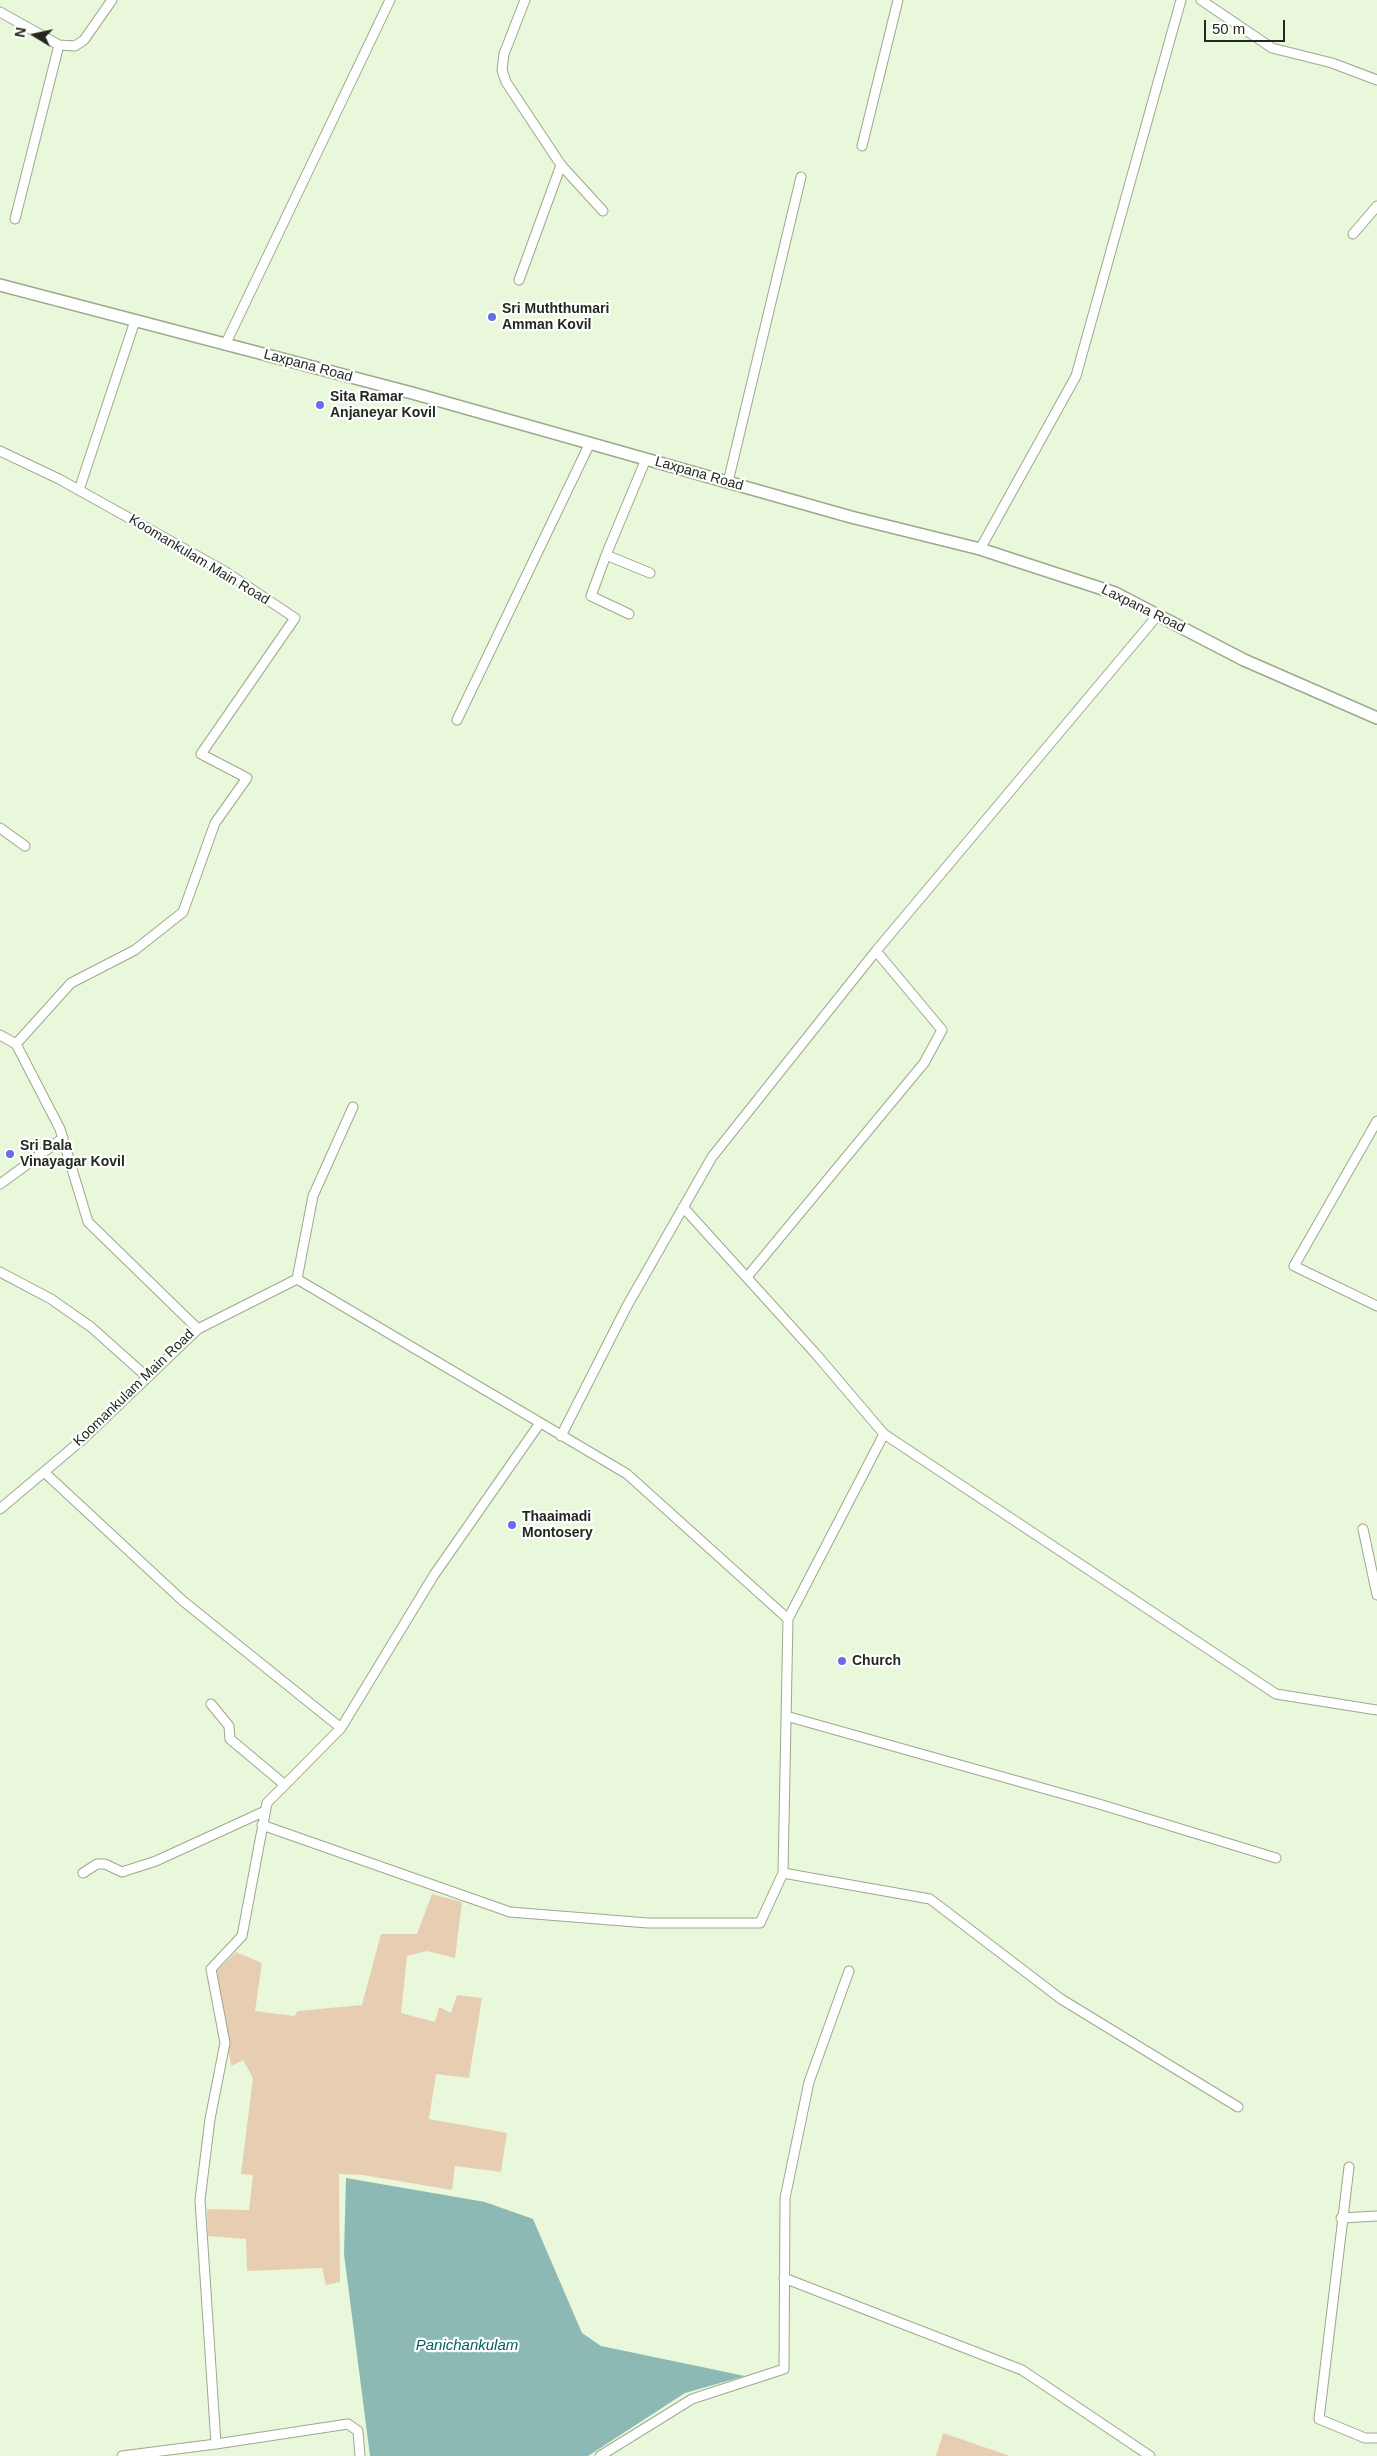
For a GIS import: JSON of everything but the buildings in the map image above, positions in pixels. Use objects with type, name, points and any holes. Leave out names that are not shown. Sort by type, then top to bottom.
[{"type":"street","points":[[0,12],[59,45],[76,46],[84,40],[112,0]]},
{"type":"street","points":[[225,344],[390,0]]},
{"type":"street","points":[[525,0],[504,54],[502,70],[506,82],[561,165],[604,211]]},
{"type":"street","points":[[862,146],[898,0]]},
{"type":"street","points":[[980,549],[1076,376],[1182,0]]},
{"type":"street","points":[[1201,0],[1272,48],[1332,63],[1377,80]]},
{"type":"street","points":[[14,219],[59,45]]},
{"type":"street","points":[[519,280],[561,165]]},
{"type":"street","points":[[728,482],[801,177]]},
{"type":"street","points":[[1353,234],[1377,206]]},
{"type":"street","name":"Laxpana Road","points":[[0,285],[412,393],[851,517],[980,549],[1115,593],[1244,660],[1377,718]]},
{"type":"street","points":[[79,490],[135,321]]},
{"type":"street","points":[[457,720],[590,444]]},
{"type":"street","name":"Koomankulam Main Road","points":[[0,451],[79,490],[226,572],[295,618],[201,754],[247,778],[215,823],[182,912],[135,950],[71,983],[16,1044],[63,1138],[88,1222],[198,1329],[82,1439],[0,1509]]},
{"type":"street","points":[[629,614],[591,596],[646,459]]},
{"type":"street","points":[[606,555],[650,573]]},
{"type":"street","points":[[561,1436],[627,1306],[712,1157],[876,951],[1157,616]]},
{"type":"street","points":[[0,828],[25,846]]},
{"type":"street","points":[[746,1277],[924,1063],[942,1030],[876,951]]},
{"type":"street","points":[[0,1035],[16,1044]]},
{"type":"street","points":[[297,1279],[313,1196],[353,1107]]},
{"type":"street","points":[[1377,1121],[1294,1266],[1377,1306]]},
{"type":"street","points":[[0,1184],[63,1138]]},
{"type":"street","points":[[683,1207],[884,1434],[1276,1694],[1377,1710]]},
{"type":"street","points":[[0,1272],[51,1298],[91,1327],[147,1377]]},
{"type":"street","points":[[198,1329],[297,1279]]},
{"type":"street","points":[[297,1279],[628,1474],[788,1619]]},
{"type":"street","points":[[216,2444],[200,2200],[210,2119],[225,2043],[211,1969],[242,1936],[267,1803],[341,1728],[434,1575],[540,1423]]},
{"type":"street","points":[[262,1824],[510,1912],[648,1923],[760,1923],[783,1873],[788,1619],[884,1434]]},
{"type":"street","points":[[44,1472],[183,1601],[341,1728]]},
{"type":"street","points":[[1363,1529],[1377,1595]]},
{"type":"street","points":[[211,1704],[229,1726],[230,1739],[285,1785]]},
{"type":"street","points":[[786,1716],[1099,1804],[1276,1858]]},
{"type":"street","points":[[84,1873],[97,1864],[105,1864],[122,1872],[156,1861],[265,1811]]},
{"type":"street","points":[[783,1873],[930,1899],[1061,1999],[1238,2107]]},
{"type":"street","points":[[600,2456],[692,2398],[784,2369],[785,2198],[809,2082],[849,1971]]},
{"type":"street","points":[[1349,2167],[1341,2218],[1319,2419],[1365,2438],[1377,2438]]},
{"type":"street","points":[[1341,2218],[1377,2216]]},
{"type":"street","points":[[784,2278],[1022,2370],[1150,2456]]},
{"type":"street","points":[[122,2456],[348,2424],[358,2431],[360,2456]]},
{"type":"shaded area","points":[[432,1894],[462,1902],[455,1958],[427,1951],[407,1956],[401,2013],[435,2022],[439,2007],[451,2013],[457,1995],[482,1998],[469,2078],[436,2074],[429,2119],[507,2133],[501,2172],[455,2166],[452,2190],[363,2175],[339,2174],[340,2282],[326,2285],[322,2268],[247,2271],[246,2239],[208,2236],[207,2209],[249,2210],[253,2175],[241,2174],[253,2078],[243,2060],[231,2066],[217,1971],[236,1952],[262,1963],[255,2011],[294,2016],[298,2011],[362,2005],[381,1934],[417,1934]]},
{"type":"shaded area","points":[[943,2433],[1010,2456],[936,2456]]},
{"type":"water","name":"Panichankulam","points":[[346,2178],[485,2202],[533,2219],[582,2333],[601,2346],[745,2376],[685,2393],[588,2456],[370,2456],[344,2254]]},
{"type":"place","name":"Sri Muththumari Amman Kovil","points":[[492,317]]},
{"type":"place","name":"Sita Ramar Anjaneyar Kovil","points":[[320,405]]},
{"type":"place","name":"Sri Bala Vinayagar Kovil","points":[[10,1154]]},
{"type":"place","name":"Thaaimadi Montosery","points":[[512,1525]]},
{"type":"place","name":"Church","points":[[842,1661]]}]
